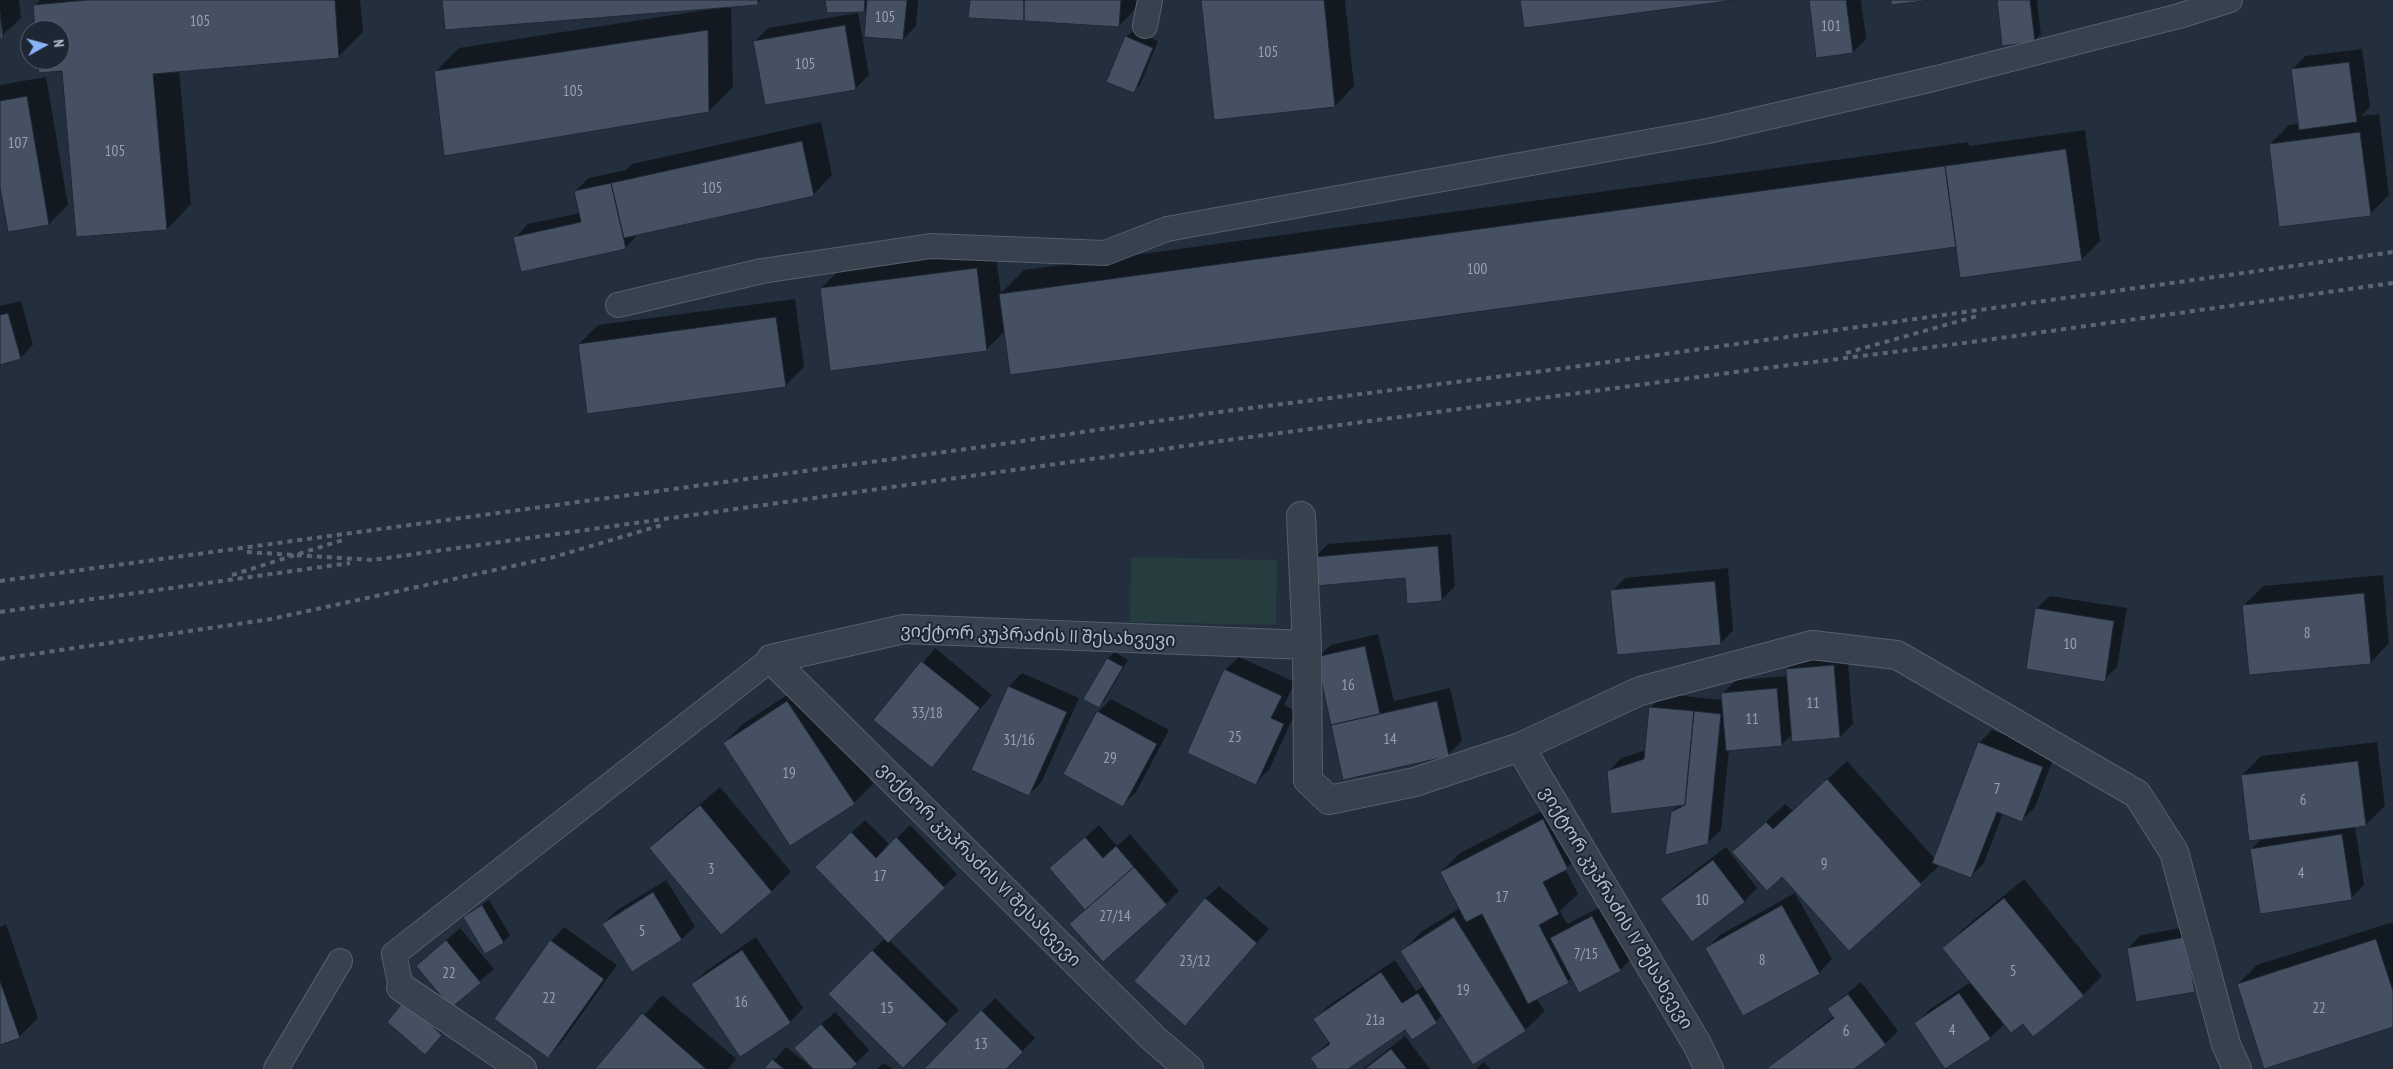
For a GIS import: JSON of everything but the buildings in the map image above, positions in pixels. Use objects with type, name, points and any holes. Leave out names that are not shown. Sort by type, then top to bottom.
[{"type":"street","points":[[1302,516],[1307,645],[1308,780],[1330,800],[1415,782],[1520,747],[1640,692],[1812,646],[1897,655],[2137,794],[2174,852],[2226,1044],[2237,1069]]},
{"type":"street","name":"ვიქტორ კუპრაძის II შესახვევი","points":[[771,659],[904,629],[1307,645]]},
{"type":"street","name":"ვიქტორ კუპრაძის VI შესახვევი","points":[[771,659],[1152,1037],[1189,1069]]},
{"type":"street","name":"ვიქტორ კუპრაძის IV შესახვევი","points":[[1520,747],[1697,1044],[1709,1069]]},
{"type":"street","points":[[401,986],[522,1069]]},
{"type":"lane","points":[[1145,26],[1150,0]]},
{"type":"lane","points":[[618,305],[762,271],[931,246],[1105,253],[1167,229],[1708,131],[1937,78],[2179,16],[2230,0]]},
{"type":"lane","points":[[401,986],[394,954],[771,659]]},
{"type":"lane","points":[[276,1069],[340,961]]},
{"type":"green space","points":[[1131,557],[1277,560],[1276,625],[1130,622]]},
{"type":"railway","points":[[0,581],[988,446],[1219,412],[1551,370],[2393,252]]},
{"type":"railway","points":[[247,552],[372,560],[1213,442],[1972,342],[2393,283]]},
{"type":"railway","points":[[1846,353],[1981,315]]},
{"type":"railway","points":[[0,659],[271,619],[554,557],[662,525]]},
{"type":"railway","points":[[232,575],[346,539]]},
{"type":"railway","points":[[0,612],[350,563]]}]
